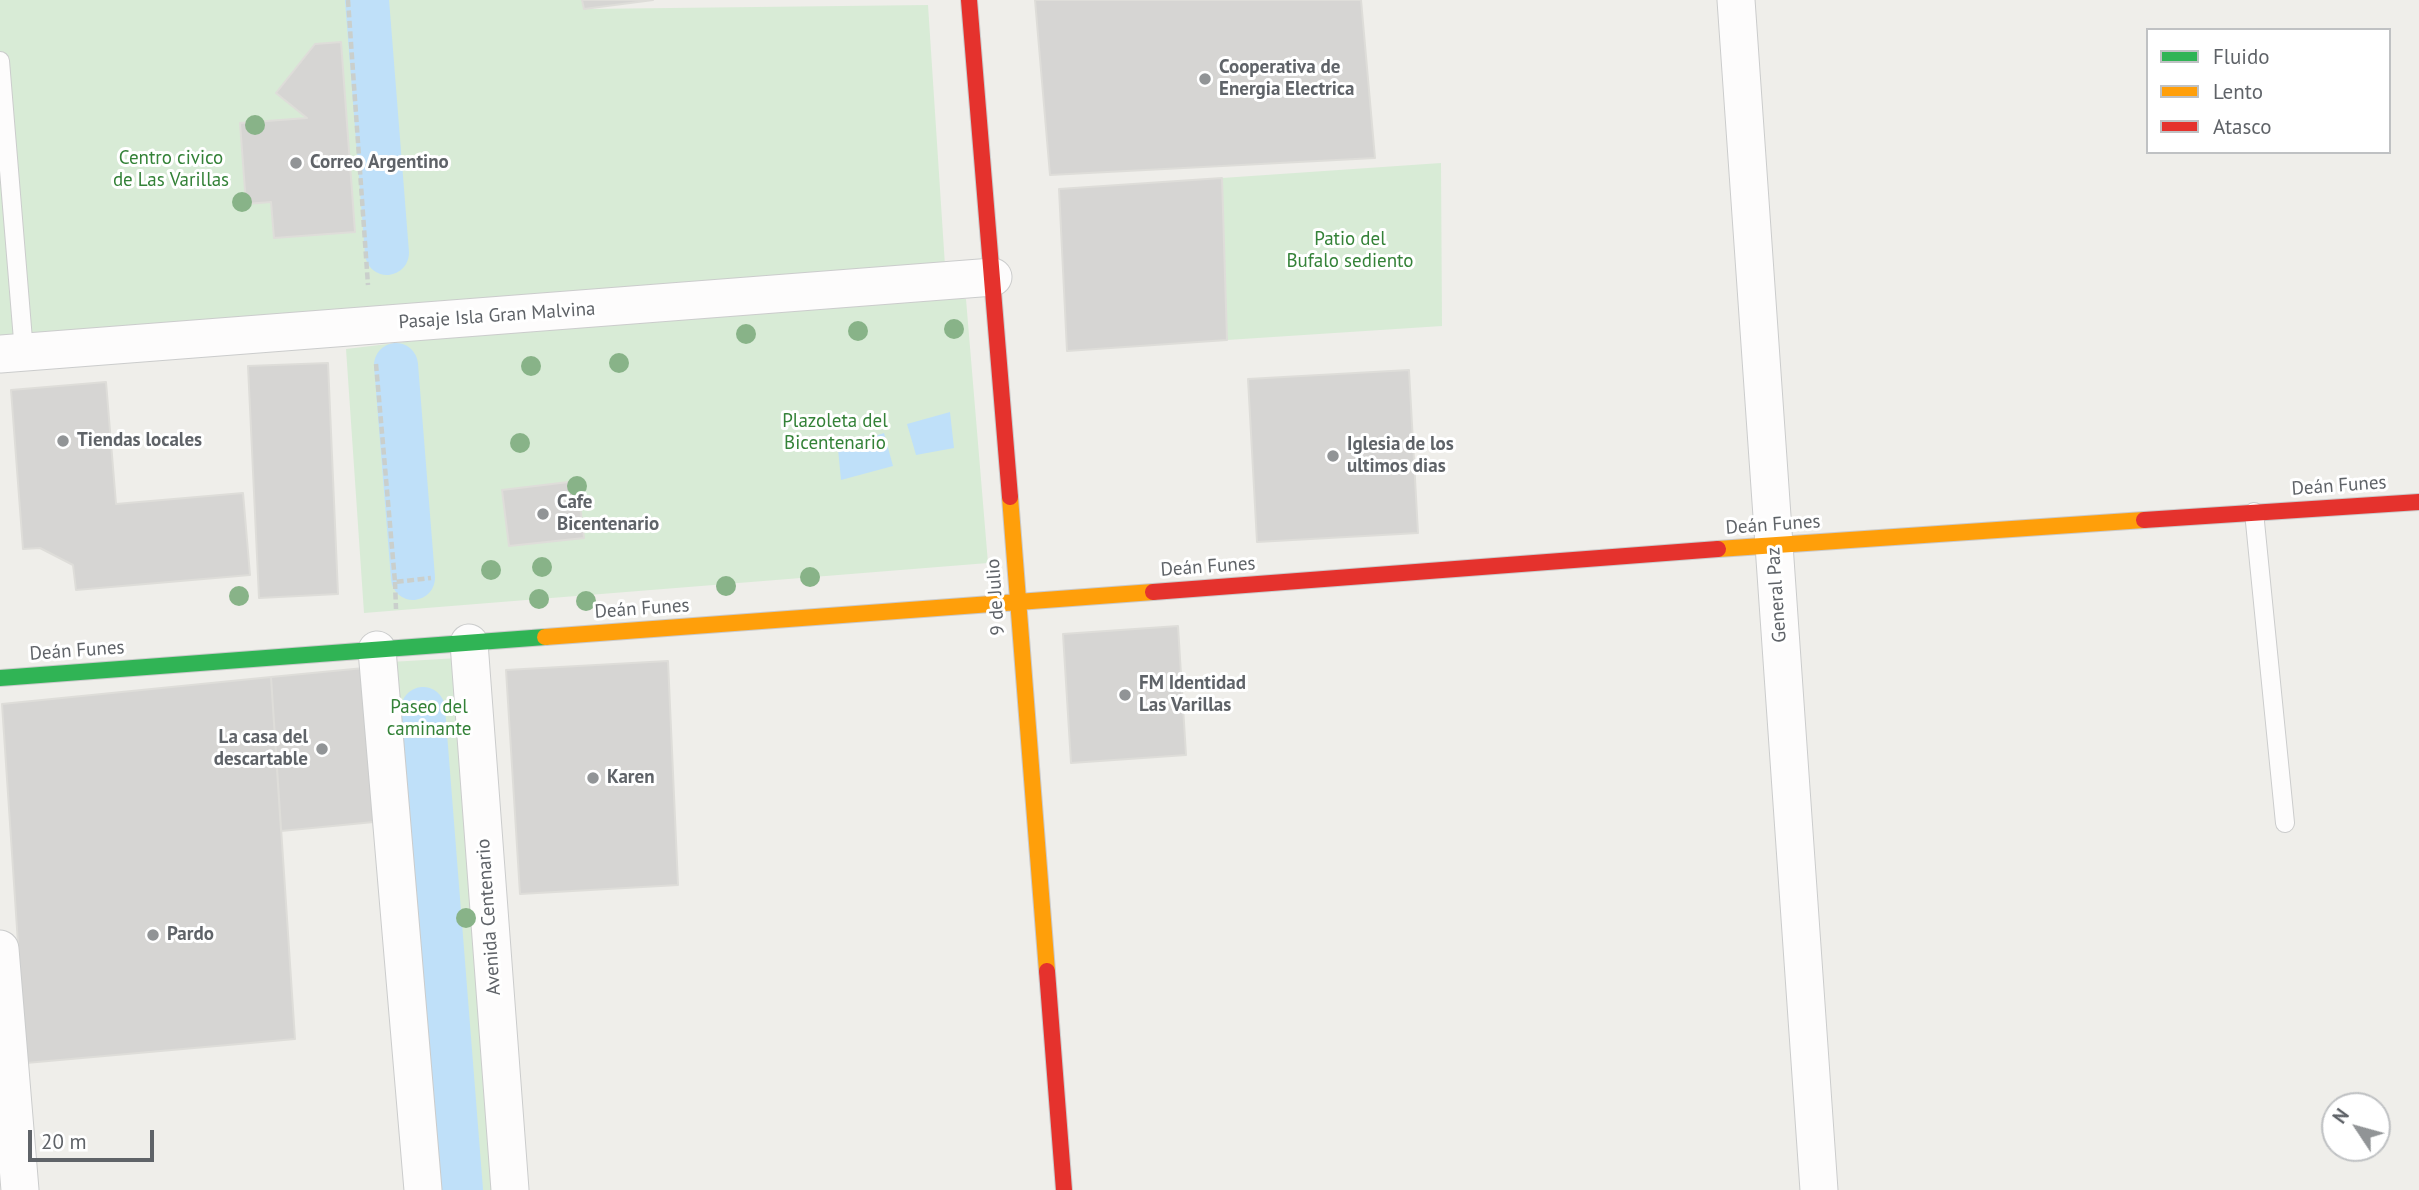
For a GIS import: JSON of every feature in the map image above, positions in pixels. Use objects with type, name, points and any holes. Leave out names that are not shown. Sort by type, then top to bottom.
[{"type":"street","name":"9 de Julio","points":[[970,0],[1064,1190]]},
{"type":"street","name":"General Paz","points":[[1736,0],[1819,1190]]},
{"type":"street","name":"Pasaje Isla Gran Malvina","points":[[12,353],[993,277]]},
{"type":"street","name":"Deán Funes","points":[[0,678],[1774,545],[2419,502]]},
{"type":"street","name":"Avenida Centenario","points":[[469,643],[510,1190]]},
{"type":"street","points":[[377,650],[423,1190]]},
{"type":"street","points":[[0,949],[20,1190]]},
{"type":"lane","points":[[0,61],[12,353]]},
{"type":"lane","points":[[2254,512],[2285,823]]},
{"type":"green space","name":"Centro civico de Las Varillas","points":[[0,0],[582,0],[584,9],[928,5],[946,281],[855,289],[966,299],[988,563],[364,613],[346,349],[829,291],[0,354]]},
{"type":"green space","name":"Patio del Bufalo sediento","points":[[1441,163],[1442,326],[1227,340],[1222,178]]},
{"type":"green space","name":"Paseo del caminante","points":[[459,658],[499,1190],[431,1190],[390,662]]},
{"type":"water","points":[[950,412],[954,448],[916,455],[907,424]]},
{"type":"water","points":[[884,433],[893,466],[841,480],[838,449]]},
{"type":"building","points":[[582,0],[653,0],[584,9]]},
{"type":"building","name":"Cooperativa de Energia Electrica","points":[[1035,0],[1361,0],[1375,158],[1050,175]]},
{"type":"building","name":"Correo Argentino","points":[[341,42],[355,232],[274,238],[271,202],[246,204],[240,123],[307,118],[276,93],[315,44]]},
{"type":"building","points":[[1222,178],[1227,340],[1067,351],[1059,189]]},
{"type":"building","points":[[328,363],[338,594],[259,598],[248,366]]},
{"type":"building","name":"Iglesia de los ultimos dias","points":[[1409,370],[1418,533],[1257,542],[1248,379]]},
{"type":"building","name":"Tiendas locales","points":[[106,382],[116,504],[243,493],[250,575],[76,590],[73,565],[40,548],[23,549],[11,390]]},
{"type":"building","name":"Cafe Bicentenario","points":[[577,481],[584,538],[509,546],[502,490]]},
{"type":"building","name":"FM Identidad Las Varillas","points":[[1178,626],[1186,755],[1071,763],[1063,634]]},
{"type":"building","name":"Karen","points":[[668,661],[678,885],[520,894],[506,670]]},
{"type":"building","name":"La casa del descartable","points":[[364,668],[374,822],[281,831],[271,677]]},
{"type":"building","name":"Pardo","points":[[271,677],[295,1039],[26,1063],[2,704]]},
{"type":"waterway","points":[[367,0],[387,253]]},
{"type":"waterway","points":[[396,365],[413,578]]},
{"type":"waterway","points":[[423,709],[461,1190]]},
{"type":"traffic: fast","points":[[0,678],[545,637]]},
{"type":"traffic: slow","points":[[1010,497],[1047,971]]},
{"type":"traffic: slow","points":[[1718,549],[2144,520]]},
{"type":"traffic: slow","points":[[545,637],[1153,592]]},
{"type":"traffic: jam","points":[[969,0],[1010,497]]},
{"type":"traffic: jam","points":[[2144,520],[2419,502]]},
{"type":"traffic: jam","points":[[1153,592],[1718,549]]},
{"type":"traffic: jam","points":[[1047,971],[1064,1190]]},
{"type":"place","name":"Cooperativa de Energia Electrica","points":[[1205,79]]},
{"type":"place","name":"Correo Argentino","points":[[296,163]]},
{"type":"place","name":"Tiendas locales","points":[[63,441]]},
{"type":"place","name":"Iglesia de los ultimos dias","points":[[1333,456]]},
{"type":"place","name":"Cafe Bicentenario","points":[[543,514]]},
{"type":"place","name":"FM Identidad Las Varillas","points":[[1125,695]]},
{"type":"place","name":"La casa del descartable","points":[[322,749]]},
{"type":"place","name":"Karen","points":[[593,778]]},
{"type":"place","name":"Pardo","points":[[153,935]]},
{"type":"park label","name":"Plazoleta del Bicentenario","points":[[835,433]]}]
